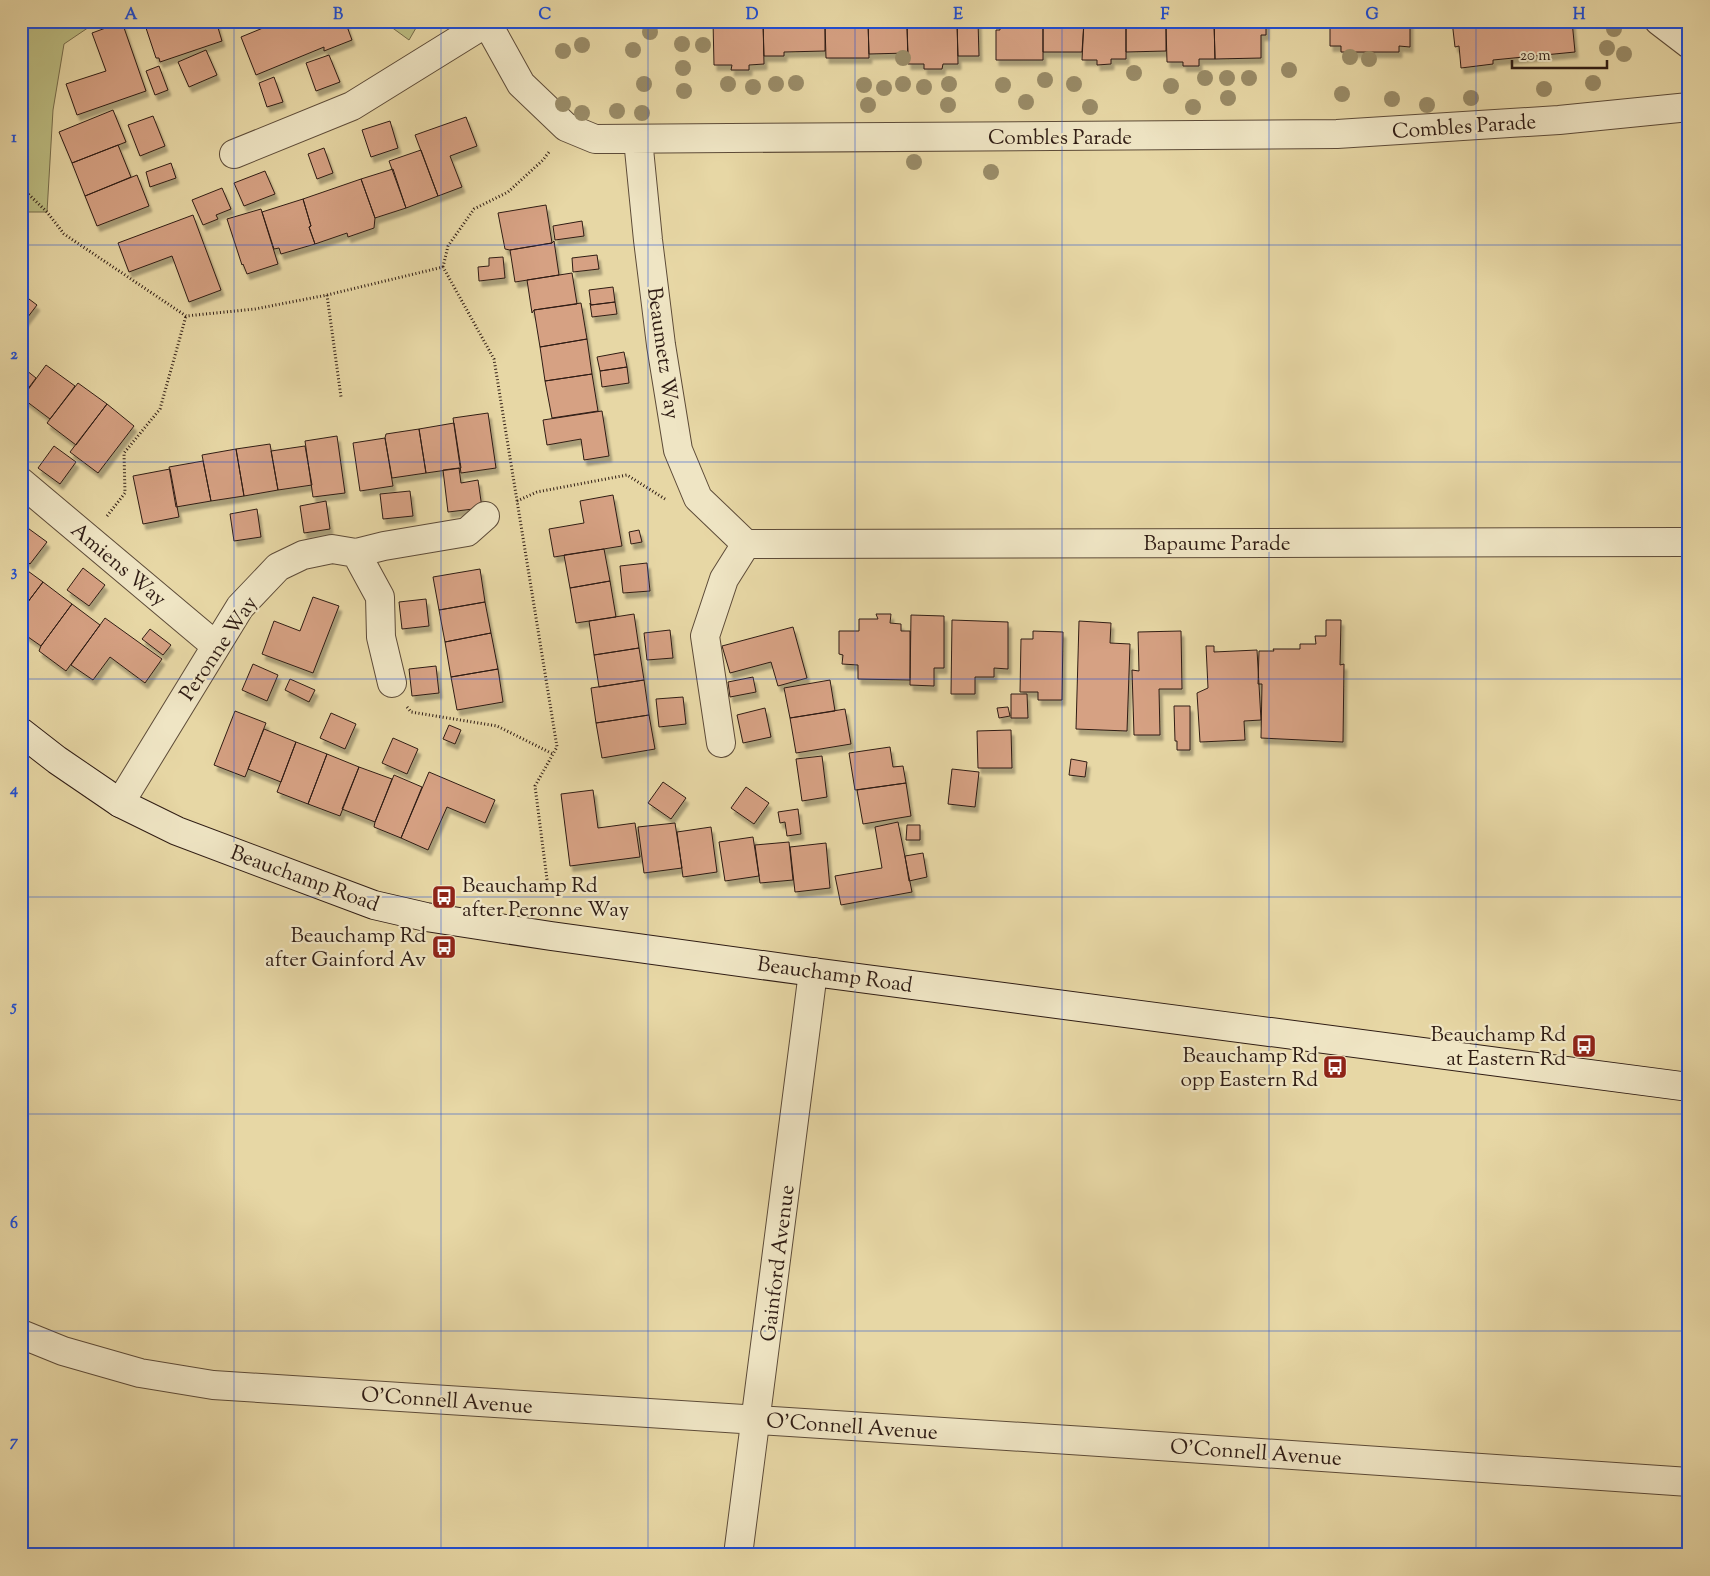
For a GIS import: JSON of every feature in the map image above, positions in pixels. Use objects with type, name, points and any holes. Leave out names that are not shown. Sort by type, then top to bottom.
[{"type":"street","points":[[1660,21],[1689,44]]},
{"type":"street","points":[[234,154],[352,106],[486,22]]},
{"type":"street","name":"Combles Parade","points":[[486,22],[521,84],[566,127],[595,139],[1337,134],[1559,120],[1689,107]]},
{"type":"street","name":"Beaumetz Way","points":[[638,139],[660,336],[678,450],[698,498],[746,544]]},
{"type":"street","name":"Amiens Way","points":[[21,482],[216,646]]},
{"type":"street","name":"Peronne Way","points":[[120,803],[240,607],[278,567],[303,555],[332,549],[356,553],[384,546],[467,532],[485,516]]},
{"type":"street","name":"Bapaume Parade","points":[[746,544],[1689,542]]},
{"type":"street","points":[[721,743],[705,636],[724,579],[746,544]]},
{"type":"street","points":[[356,553],[380,597],[381,637],[392,683]]},
{"type":"street","name":"Beauchamp Road","points":[[21,732],[57,760],[120,803],[178,831],[374,905],[426,917],[813,972],[1688,1085]]},
{"type":"street","name":"Gainford Avenue","points":[[738,1555],[813,972]]},
{"type":"street","name":"O'Connell Avenue","points":[[21,1334],[63,1351],[140,1372],[213,1385],[1095,1441],[1689,1482]]},
{"type":"path","points":[[549,895],[535,786],[557,747],[518,501],[494,359],[443,267],[448,246],[474,209],[508,192],[543,160],[566,127]]},
{"type":"path","points":[[21,187],[47,212],[64,234],[186,316],[255,309],[327,295],[443,267]]},
{"type":"path","points":[[327,295],[341,397]]},
{"type":"path","points":[[90,539],[125,493],[124,453],[160,409],[186,316]]},
{"type":"path","points":[[485,516],[537,492],[627,475],[669,501]]},
{"type":"path","points":[[392,683],[411,712],[497,726],[553,754]]},
{"type":"green space","points":[[21,21],[98,21],[64,44],[53,110],[47,212],[21,212]]},
{"type":"green space","points":[[383,21],[420,21],[409,40]]},
{"type":"building","points":[[155,21],[216,21],[222,41],[160,62],[159,58],[156,58],[145,25]]},
{"type":"building","points":[[280,21],[345,21],[352,40],[324,51],[324,47],[256,75],[241,37]]},
{"type":"building","points":[[713,21],[763,21],[764,64],[749,65],[749,70],[731,70],[732,65],[714,65]]},
{"type":"building","points":[[763,21],[827,21],[827,25],[825,25],[825,51],[784,52],[784,56],[764,56]]},
{"type":"building","points":[[827,21],[868,21],[869,58],[826,58],[825,25],[827,25]]},
{"type":"building","points":[[868,21],[911,21],[911,26],[907,26],[908,53],[869,54]]},
{"type":"building","points":[[911,21],[957,21],[958,64],[943,64],[942,69],[924,69],[924,64],[908,64],[907,26],[911,26]]},
{"type":"building","points":[[957,21],[978,21],[979,56],[958,56]]},
{"type":"building","points":[[1000,21],[1040,21],[1040,28],[1043,27],[1043,60],[996,60],[996,30],[1000,30]]},
{"type":"building","points":[[1040,21],[1084,21],[1082,52],[1043,52],[1043,27],[1040,28]]},
{"type":"building","points":[[1084,21],[1126,21],[1126,59],[1111,59],[1111,64],[1097,65],[1097,60],[1082,60]]},
{"type":"building","points":[[1126,21],[1169,21],[1169,27],[1166,27],[1166,51],[1126,52]]},
{"type":"building","points":[[1169,21],[1214,21],[1215,59],[1199,59],[1199,66],[1183,66],[1183,62],[1167,62],[1166,27],[1169,27]]},
{"type":"building","points":[[1214,21],[1266,21],[1266,35],[1261,35],[1261,58],[1215,59]]},
{"type":"building","points":[[1330,21],[1410,21],[1410,47],[1399,46],[1399,52],[1341,52],[1341,46],[1330,46]]},
{"type":"building","points":[[1452,21],[1572,21],[1575,52],[1493,60],[1493,64],[1461,68],[1459,46],[1455,47]]},
{"type":"building","points":[[122,22],[146,91],[77,115],[66,84],[106,71],[92,33]]},
{"type":"building","points":[[206,50],[217,75],[189,87],[178,62]]},
{"type":"building","points":[[329,55],[340,82],[316,91],[306,63]]},
{"type":"building","points":[[159,66],[168,90],[155,95],[146,71]]},
{"type":"building","points":[[274,77],[283,102],[267,107],[259,83]]},
{"type":"building","points":[[113,110],[126,142],[72,163],[59,132]]},
{"type":"building","points":[[153,116],[165,146],[140,156],[128,125]]},
{"type":"building","points":[[466,117],[477,146],[450,156],[462,187],[438,196],[415,135]]},
{"type":"building","points":[[390,121],[398,148],[371,157],[362,130]]},
{"type":"building","points":[[118,145],[131,177],[85,196],[72,163]]},
{"type":"building","points":[[324,148],[333,173],[317,179],[308,154]]},
{"type":"building","points":[[421,150],[438,196],[406,208],[389,161]]},
{"type":"building","points":[[171,163],[176,178],[150,187],[146,172]]},
{"type":"building","points":[[393,169],[406,208],[375,218],[361,179]]},
{"type":"building","points":[[265,171],[275,194],[244,206],[234,183]]},
{"type":"building","points":[[137,175],[149,206],[97,226],[85,196]]},
{"type":"building","points":[[361,179],[375,218],[374,228],[348,237],[347,233],[315,244],[303,199]]},
{"type":"building","points":[[222,188],[231,209],[216,215],[218,219],[203,225],[192,200]]},
{"type":"building","points":[[303,199],[315,244],[281,254],[279,248],[274,249],[262,212]]},
{"type":"building","points":[[546,205],[552,243],[510,250],[505,249],[498,213]]},
{"type":"building","points":[[261,209],[278,264],[247,274],[242,265],[227,219]]},
{"type":"building","points":[[193,215],[221,290],[189,302],[172,256],[129,272],[118,243]]},
{"type":"building","points":[[582,221],[584,236],[555,240],[553,226]]},
{"type":"building","points":[[554,241],[559,275],[515,282],[510,250],[552,243]]},
{"type":"building","points":[[597,255],[599,269],[573,272],[572,258]]},
{"type":"building","points":[[503,257],[505,278],[479,281],[478,267],[489,266],[489,258]]},
{"type":"building","points":[[572,273],[577,304],[534,310],[532,313],[527,280]]},
{"type":"building","points":[[613,287],[615,302],[591,305],[589,290]]},
{"type":"building","points":[[21,293],[37,305],[21,326]]},
{"type":"building","points":[[615,302],[617,314],[592,317],[590,303],[591,305]]},
{"type":"building","points":[[581,303],[587,339],[540,347],[534,310]]},
{"type":"building","points":[[587,339],[592,374],[545,381],[540,347]]},
{"type":"building","points":[[624,352],[627,367],[600,371],[597,357]]},
{"type":"building","points":[[46,365],[75,386],[50,419],[22,398]]},
{"type":"building","points":[[21,366],[36,378],[21,398]]},
{"type":"building","points":[[627,367],[629,383],[602,387],[600,371]]},
{"type":"building","points":[[592,374],[598,411],[552,418],[545,381]]},
{"type":"building","points":[[78,383],[107,404],[76,445],[47,423]]},
{"type":"building","points":[[107,404],[134,426],[98,473],[70,452]]},
{"type":"building","points":[[602,411],[609,456],[584,460],[581,439],[547,445],[543,420]]},
{"type":"building","points":[[488,413],[496,468],[461,473],[453,418]]},
{"type":"building","points":[[454,423],[461,468],[426,473],[419,429]]},
{"type":"building","points":[[419,429],[426,473],[392,478],[385,438],[386,434]]},
{"type":"building","points":[[337,436],[345,493],[313,497],[305,441]]},
{"type":"building","points":[[385,438],[393,486],[360,491],[353,443]]},
{"type":"building","points":[[270,444],[278,490],[244,496],[236,449]]},
{"type":"building","points":[[54,446],[76,462],[60,484],[38,468]]},
{"type":"building","points":[[305,446],[312,485],[278,490],[271,451]]},
{"type":"building","points":[[236,449],[244,496],[211,501],[202,455]]},
{"type":"building","points":[[203,461],[211,501],[176,507],[169,467]]},
{"type":"building","points":[[459,468],[461,483],[478,480],[482,508],[448,512],[443,470]]},
{"type":"building","points":[[170,469],[179,517],[143,524],[133,476]]},
{"type":"building","points":[[410,491],[413,516],[383,519],[380,494]]},
{"type":"building","points":[[613,495],[622,546],[554,557],[549,529],[584,523],[580,501]]},
{"type":"building","points":[[326,501],[330,529],[304,533],[300,506]]},
{"type":"building","points":[[257,509],[261,537],[234,541],[230,514]]},
{"type":"building","points":[[25,526],[47,542],[30,564],[21,557],[21,530]]},
{"type":"building","points":[[639,530],[642,542],[631,544],[629,532]]},
{"type":"building","points":[[604,549],[610,581],[570,588],[564,555]]},
{"type":"building","points":[[647,563],[650,591],[623,593],[620,566]]},
{"type":"building","points":[[21,566],[43,582],[21,611]]},
{"type":"building","points":[[83,568],[105,585],[89,606],[67,590]]},
{"type":"building","points":[[480,569],[485,602],[439,610],[433,577]]},
{"type":"building","points":[[610,581],[616,617],[576,623],[570,588]]},
{"type":"building","points":[[43,582],[72,604],[41,646],[21,632],[21,611]]},
{"type":"building","points":[[313,597],[339,606],[313,673],[262,654],[274,621],[300,631]]},
{"type":"building","points":[[426,599],[429,626],[402,629],[399,602]]},
{"type":"building","points":[[485,602],[491,633],[445,642],[439,610]]},
{"type":"building","points":[[72,604],[100,625],[66,671],[39,651]]},
{"type":"building","points":[[634,614],[639,648],[594,655],[589,621]]},
{"type":"building","points":[[876,614],[891,614],[890,623],[901,624],[901,631],[910,631],[910,680],[858,679],[858,665],[842,664],[843,655],[839,654],[839,631],[859,631],[859,619],[878,619]]},
{"type":"building","points":[[911,615],[944,616],[944,668],[934,668],[934,686],[910,685]]},
{"type":"building","points":[[105,618],[162,659],[145,683],[110,657],[93,680],[71,665]]},
{"type":"building","points":[[952,620],[1008,622],[1008,669],[994,668],[994,677],[975,677],[975,694],[951,694]]},
{"type":"building","points":[[1326,620],[1341,620],[1340,665],[1344,664],[1343,742],[1261,738],[1262,684],[1258,684],[1259,651],[1300,649],[1300,644],[1316,644],[1315,636],[1326,636]]},
{"type":"building","points":[[1079,621],[1111,623],[1110,643],[1130,644],[1127,731],[1076,729]]},
{"type":"building","points":[[793,627],[807,678],[778,686],[771,662],[730,673],[722,646]]},
{"type":"building","points":[[150,629],[171,645],[163,655],[142,639]]},
{"type":"building","points":[[670,630],[673,658],[647,660],[644,633]]},
{"type":"building","points":[[1033,631],[1063,632],[1062,700],[1038,700],[1038,692],[1020,692],[1021,639],[1033,639]]},
{"type":"building","points":[[1181,631],[1182,689],[1159,689],[1160,735],[1134,735],[1132,670],[1139,671],[1138,632]]},
{"type":"building","points":[[491,633],[498,669],[451,677],[445,642]]},
{"type":"building","points":[[1206,646],[1214,646],[1214,652],[1257,650],[1261,720],[1244,721],[1245,740],[1200,742],[1197,693],[1208,688]]},
{"type":"building","points":[[639,648],[644,680],[599,687],[594,655]]},
{"type":"building","points":[[253,664],[278,675],[267,701],[242,690]]},
{"type":"building","points":[[436,666],[439,693],[412,696],[409,669]]},
{"type":"building","points":[[498,669],[503,702],[457,710],[451,677]]},
{"type":"building","points":[[753,677],[756,692],[730,697],[728,682]]},
{"type":"building","points":[[290,679],[315,690],[309,702],[285,690]]},
{"type":"building","points":[[644,680],[649,715],[596,723],[591,688]]},
{"type":"building","points":[[830,680],[835,711],[790,718],[784,688]]},
{"type":"building","points":[[1011,694],[1027,694],[1028,718],[1011,718]]},
{"type":"building","points":[[683,697],[686,724],[659,727],[656,699]]},
{"type":"building","points":[[1174,706],[1190,706],[1190,750],[1177,750]]},
{"type":"building","points":[[1008,707],[1010,716],[999,718],[997,708]]},
{"type":"building","points":[[765,708],[771,737],[743,743],[737,715]]},
{"type":"building","points":[[845,709],[851,744],[796,753],[790,718]]},
{"type":"building","points":[[235,711],[266,723],[245,777],[214,765]]},
{"type":"building","points":[[331,713],[356,724],[345,749],[320,738]]},
{"type":"building","points":[[649,715],[655,749],[602,758],[596,723]]},
{"type":"building","points":[[449,725],[461,730],[455,744],[443,739]]},
{"type":"building","points":[[264,729],[296,742],[281,782],[248,769]]},
{"type":"building","points":[[1011,730],[1012,768],[978,768],[977,731]]},
{"type":"building","points":[[393,738],[418,749],[407,774],[382,763]]},
{"type":"building","points":[[296,742],[327,754],[308,804],[277,792]]},
{"type":"building","points":[[890,747],[893,767],[903,766],[906,783],[855,790],[849,753]]},
{"type":"building","points":[[327,754],[359,767],[340,816],[308,804]]},
{"type":"building","points":[[822,756],[827,797],[802,801],[796,759]]},
{"type":"building","points":[[1071,759],[1087,762],[1085,777],[1069,775]]},
{"type":"building","points":[[359,767],[392,779],[375,822],[342,809]]},
{"type":"building","points":[[952,769],[979,772],[975,807],[948,804]]},
{"type":"building","points":[[429,772],[495,800],[485,823],[447,807],[428,850],[401,838]]},
{"type":"building","points":[[394,775],[422,787],[401,838],[374,827]]},
{"type":"building","points":[[663,782],[686,798],[671,819],[648,803]]},
{"type":"building","points":[[906,783],[911,816],[863,824],[857,790]]},
{"type":"building","points":[[746,787],[769,803],[754,824],[731,808]]},
{"type":"building","points":[[593,790],[598,828],[635,823],[640,857],[570,866],[561,794]]},
{"type":"building","points":[[798,809],[801,834],[787,836],[785,822],[780,823],[778,812]]},
{"type":"building","points":[[898,822],[912,892],[841,905],[835,876],[882,868],[875,827]]},
{"type":"building","points":[[675,823],[682,868],[644,873],[638,827]]},
{"type":"building","points":[[907,825],[920,825],[920,840],[906,840]]},
{"type":"building","points":[[711,827],[717,872],[683,877],[677,832]]},
{"type":"building","points":[[753,837],[759,876],[725,881],[719,842]]},
{"type":"building","points":[[789,842],[793,880],[760,883],[755,845]]},
{"type":"building","points":[[826,843],[830,888],[795,892],[790,847]]},
{"type":"building","points":[[923,853],[927,877],[909,881],[905,856]]},
{"type":"place","name":"Beauchamp Rd after Peronne Way","points":[[444,897]]},
{"type":"place","name":"Beauchamp Rd after Gainford Av","points":[[444,947]]},
{"type":"place","name":"Beauchamp Rd at Eastern Rd","points":[[1584,1046]]},
{"type":"place","name":"Beauchamp Rd opp Eastern Rd","points":[[1335,1067]]}]
